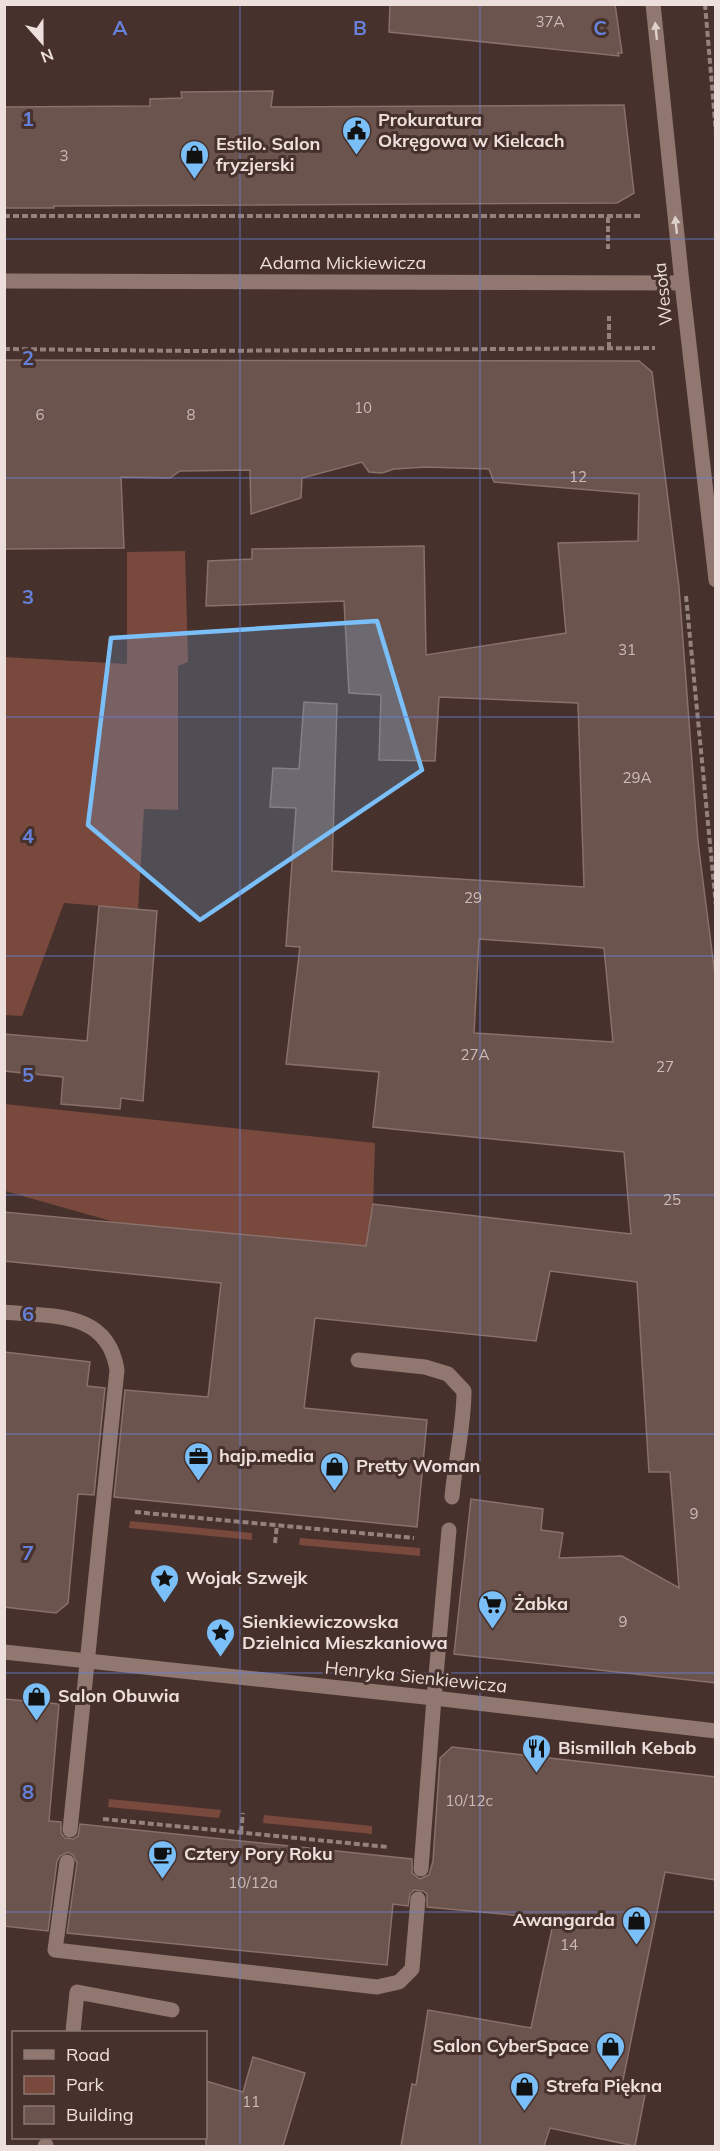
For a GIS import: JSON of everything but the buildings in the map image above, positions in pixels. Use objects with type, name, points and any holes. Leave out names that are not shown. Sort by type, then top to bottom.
[{"type":"street","name":"Wesoła","points":[[653,4],[716,580]]},
{"type":"street","name":"Adama Mickiewicza","points":[[4,282],[682,283]]},
{"type":"street","points":[[4,1312],[63,1318],[81,1322],[97,1330],[108,1341],[114,1353],[117,1370],[71,1823]]},
{"type":"street","points":[[358,1360],[425,1367],[440,1371],[448,1374],[464,1391],[464,1416],[452,1497]]},
{"type":"street","points":[[421,1869],[448,1536]]},
{"type":"street","name":"Henryka Sienkiewicza","points":[[4,1652],[716,1731]]},
{"type":"street","points":[[67,1862],[55,1950],[377,1987],[399,1983],[412,1969],[418,1899]]},
{"type":"street","points":[[73,2031],[77,1992],[172,2010]]},
{"type":"path","points":[[705,4],[715,130]]},
{"type":"path","points":[[4,216],[645,216]]},
{"type":"path","points":[[608,217],[608,252]]},
{"type":"path","points":[[609,314],[609,348]]},
{"type":"path","points":[[4,349],[194,351],[656,348],[658,359]]},
{"type":"path","points":[[685,588],[716,906]]},
{"type":"path","points":[[102,1509],[277,1525],[448,1536]]},
{"type":"path","points":[[275,1543],[277,1525]]},
{"type":"path","points":[[241,1832],[243,1813]]},
{"type":"path","points":[[71,1823],[241,1832],[422,1851]]},
{"type":"highlighted area","points":[[377,621],[422,770],[200,920],[88,825],[111,638]]},
{"type":"green space","points":[[185,551],[188,662],[178,666],[178,810],[144,809],[138,909],[64,903],[22,1016],[5,1015],[5,657],[127,664],[127,552]]},
{"type":"green space","points":[[4,1104],[375,1143],[373,1204],[366,1248],[118,1223],[5,1191]]},
{"type":"green space","points":[[130,1521],[252,1533],[252,1540],[129,1528]]},
{"type":"green space","points":[[300,1538],[420,1548],[420,1556],[299,1545]]},
{"type":"green space","points":[[109,1799],[221,1810],[219,1818],[108,1807]]},
{"type":"green space","points":[[264,1815],[372,1826],[372,1834],[263,1823]]},
{"type":"place","name":"Prokuratura Okręgowa w Kielcach","points":[[357,156]]},
{"type":"place","name":"Estilo. Salon fryzjerski","points":[[195,180]]},
{"type":"place","name":"hajp.media","points":[[198,1482]]},
{"type":"place","name":"Pretty Woman","points":[[335,1492]]},
{"type":"place","name":"Wojak Szwejk","points":[[165,1604]]},
{"type":"place","name":"Żabka","points":[[493,1630]]},
{"type":"place","name":"Sienkiewiczowska Dzielnica Mieszkaniowa","points":[[221,1658]]},
{"type":"place","name":"Salon Obuwia","points":[[37,1722]]},
{"type":"place","name":"Bismillah Kebab","points":[[537,1774]]},
{"type":"place","name":"Cztery Pory Roku","points":[[163,1880]]},
{"type":"place","name":"Awangarda","points":[[636,1946]]},
{"type":"place","name":"Salon CyberSpace","points":[[610,2072]]},
{"type":"place","name":"Strefa Piękna","points":[[525,2112]]}]
